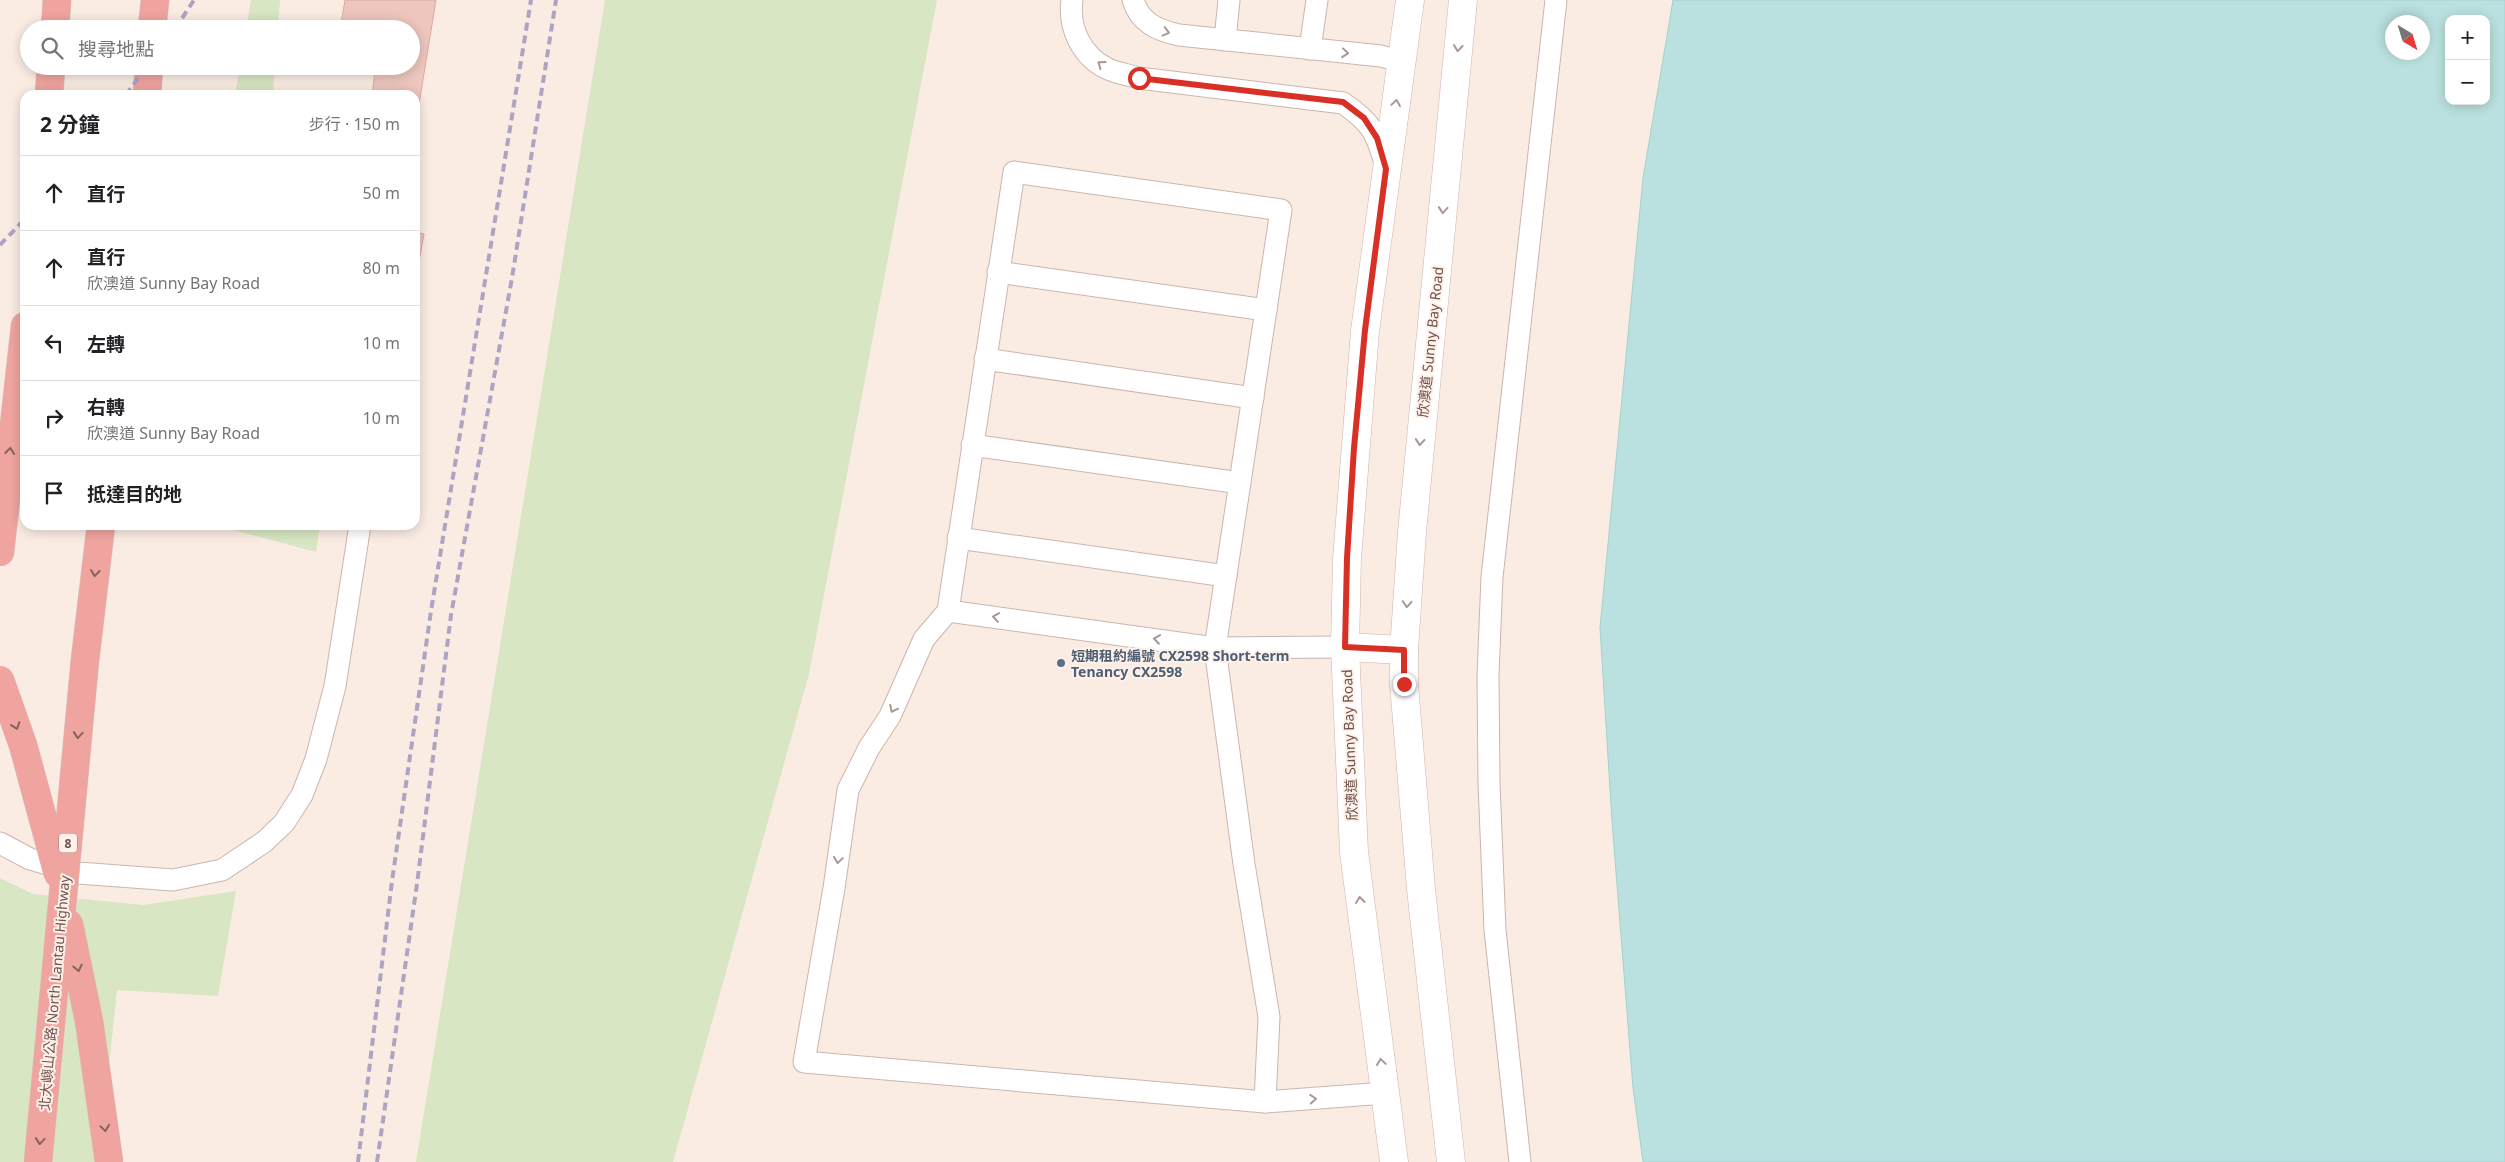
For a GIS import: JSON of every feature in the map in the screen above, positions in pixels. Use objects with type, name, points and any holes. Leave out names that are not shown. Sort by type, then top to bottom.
[{"type":"highway","points":[[56,20],[58,0]]},
{"type":"highway","points":[[153,20],[155,0]]},
{"type":"highway","points":[[49,90],[50,75]]},
{"type":"highway","points":[[147,90],[148,75]]},
{"type":"highway","points":[[0,552],[20,371]]},
{"type":"highway","name":"北大嶼山公路 North Lantau Highway","points":[[38,1162],[85,660],[101,530]]},
{"type":"highway","points":[[0,680],[23,745],[55,858],[90,1021],[109,1162]]},
{"type":"main road","name":"欣澳道 Sunny Bay Road","points":[[1394,1162],[1354,852],[1345,647],[1347,558],[1354,448],[1365,330],[1410,0]]},
{"type":"main road","name":"欣澳道 Sunny Bay Road","points":[[1451,1162],[1421,889],[1404,684],[1404,650],[1412,532],[1463,0]]},
{"type":"main road","points":[[1345,647],[1404,650]]},
{"type":"lane","points":[[1072,0],[1072,18],[1076,34],[1085,52],[1108,69],[1139,78],[1343,102],[1364,118],[1377,138],[1386,169]]},
{"type":"lane","points":[[1133,0],[1143,19],[1159,30],[1225,40],[1381,56],[1402,62]]},
{"type":"lane","points":[[1225,40],[1230,0]]},
{"type":"lane","points":[[1310,49],[1316,0]]},
{"type":"lane","points":[[1520,1162],[1495,930],[1488,783],[1488,675],[1492,577],[1556,0]]},
{"type":"lane","points":[[1265,1102],[1269,1017],[1244,864],[1215,648],[1281,210],[1014,172],[948,611],[924,639],[890,716],[869,748],[848,790],[834,888],[804,1062],[1265,1102],[1385,1093]]},
{"type":"lane","points":[[998,272],[1266,310]]},
{"type":"lane","points":[[985,359],[1253,398]]},
{"type":"lane","points":[[972,445],[1240,483]]},
{"type":"lane","points":[[0,843],[30,859],[78,873],[173,880],[222,870],[264,842],[284,822],[302,795],[316,759],[335,686],[359,530]]},
{"type":"lane","points":[[958,538],[1226,576]]},
{"type":"lane","points":[[948,611],[1215,648],[1345,647]]},
{"type":"green space","points":[[251,0],[280,0],[279,20],[248,20]]},
{"type":"green space","points":[[605,0],[937,0],[809,674],[673,1162],[416,1162]]},
{"type":"green space","points":[[238,75],[274,75],[273,90],[236,90]]},
{"type":"green space","points":[[233,530],[319,530],[316,552]]},
{"type":"green space","points":[[0,878],[33,894],[143,905],[236,891],[218,996],[117,990],[99,1162],[0,1162]]},
{"type":"water","points":[[1673,0],[2505,0],[2505,1162],[1643,1162],[1633,1088],[1612,821],[1600,628],[1643,178]]},
{"type":"building","points":[[345,0],[436,0],[420,98],[420,90],[373,90],[374,75],[420,75],[420,20],[342,20]]},
{"type":"building","points":[[420,233],[424,234],[420,256]]},
{"type":"railway","points":[[181,20],[194,0]]},
{"type":"railway","points":[[358,1162],[392,881],[431,611],[531,0]]},
{"type":"railway","points":[[377,1162],[417,884],[451,615],[512,278],[556,0]]},
{"type":"railway","points":[[130,90],[140,75]]},
{"type":"railway","points":[[0,245],[20,224]]},
{"type":"place","name":"短期租約編號 CX2598 Short-term Tenancy CX2598","points":[[1061,663]]},
{"type":"route","points":[[1139,78],[1343,102],[1364,118],[1377,138],[1386,169],[1365,330],[1354,448],[1347,558],[1345,647],[1404,650],[1404,684]]}]
